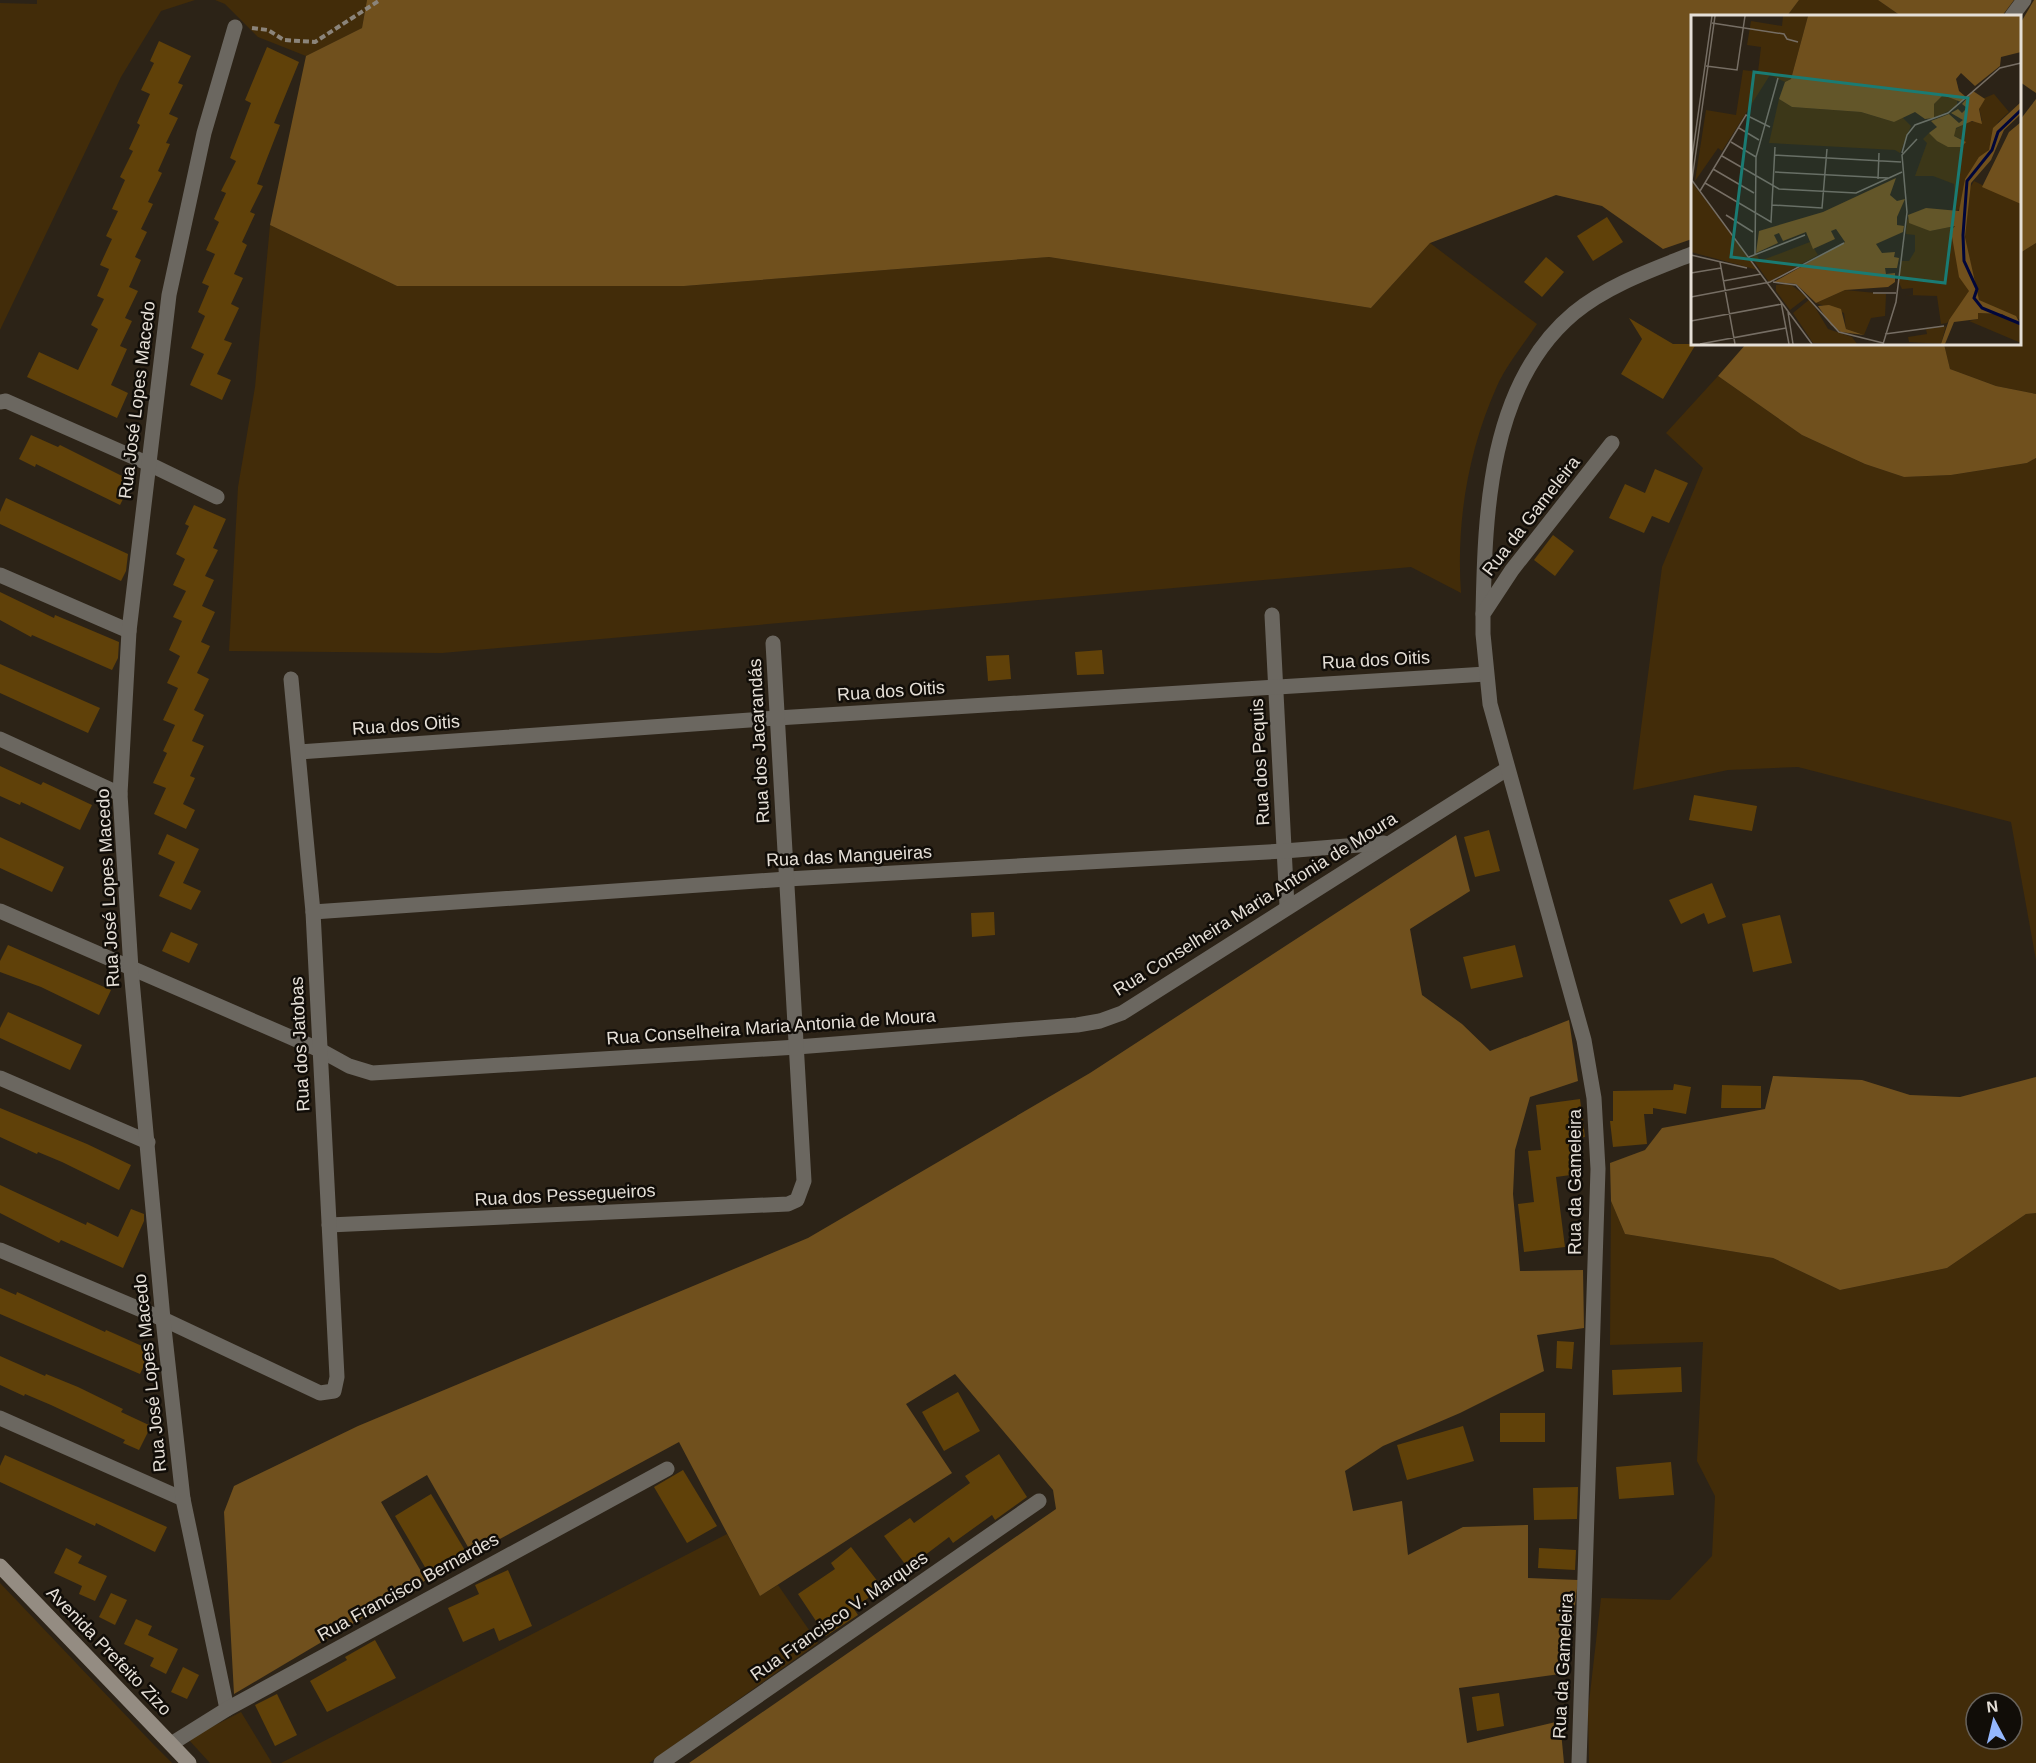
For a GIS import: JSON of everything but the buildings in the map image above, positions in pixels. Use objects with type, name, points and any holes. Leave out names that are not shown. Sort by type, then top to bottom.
[{"type":"main road","name":"Avenida Prefeito Zizo","points":[[0,1566],[189,1763]]},
{"type":"street","points":[[2013,15],[2024,0]]},
{"type":"street","name":"Rua José Lopes Macedo","points":[[226,1708],[183,1499],[163,1319],[132,969],[120,794],[129,631],[169,295],[204,133],[235,27]]},
{"type":"street","name":"Rua da Gameleira","points":[[1579,1763],[1597,1137],[1584,1040],[1490,704],[1483,614],[1486,531],[1492,475],[1507,416],[1540,346],[1575,312],[1627,280],[1691,254]]},
{"type":"street","points":[[3,401],[149,464],[217,497]]},
{"type":"street","name":"Rua da Gameleira","points":[[1483,614],[1512,570],[1612,443]]},
{"type":"street","points":[[0,575],[129,631]]},
{"type":"street","name":"Rua dos Pequis","points":[[1272,615],[1287,906]]},
{"type":"street","name":"Rua dos Jacarandás","points":[[773,643],[804,1181],[801,1196]]},
{"type":"street","name":"Rua dos Oitis","points":[[299,752],[1276,685],[1486,674]]},
{"type":"street","name":"Rua dos Jatobas","points":[[163,1319],[320,1393],[328,1394],[334,1391],[337,1377],[313,912],[291,679]]},
{"type":"street","points":[[0,739],[120,794]]},
{"type":"street","name":"Rua Conselheira Maria Antonia de Moura","points":[[0,911],[320,1050],[349,1066],[372,1073],[797,1047],[1100,1021],[1122,1012],[1507,769]]},
{"type":"street","name":"Rua das Mangueiras","points":[[313,912],[787,879],[1284,852],[1389,843]]},
{"type":"street","points":[[0,1078],[148,1142]]},
{"type":"street","name":"Rua dos Pessegueiros","points":[[329,1225],[788,1204],[801,1196]]},
{"type":"street","points":[[0,1250],[163,1319]]},
{"type":"street","points":[[0,1418],[183,1499]]},
{"type":"street","name":"Rua Francisco Bernardes","points":[[171,1744],[226,1708],[667,1469]]},
{"type":"street","name":"Rua Francisco V. Marques","points":[[661,1763],[1039,1501]]},
{"type":"path","points":[[235,27],[268,30],[284,40],[315,42],[380,0]]},
{"type":"shaded area","points":[[37,0],[195,0],[161,11],[121,77],[0,330],[0,3],[37,4]]},
{"type":"shaded area","points":[[215,0],[367,0],[362,28],[306,56],[258,37],[225,4]]},
{"type":"shaded area","points":[[367,0],[1799,0],[1788,15],[1691,15],[1691,239],[1663,249],[1602,206],[1556,195],[1430,243],[1371,308],[1049,257],[684,286],[397,286],[270,225],[306,56],[362,28]]},
{"type":"shaded area","points":[[1799,0],[1878,0],[1900,15],[1788,15]]},
{"type":"shaded area","points":[[1878,0],[2014,0],[2003,15],[1900,15]]},
{"type":"shaded area","points":[[2036,0],[2036,93],[2021,83],[2021,22]]},
{"type":"shaded area","points":[[2036,99],[2036,243],[2021,252],[2022,212],[2021,119]]},
{"type":"shaded area","points":[[270,225],[397,286],[684,286],[1049,257],[1371,308],[1430,243],[1537,324],[1501,378],[1478,436],[1466,487],[1460,540],[1461,593],[1411,567],[442,653],[229,651],[238,487],[255,387]]},
{"type":"shaded area","points":[[2036,243],[2036,394],[1996,386],[1950,369],[1944,345],[2021,345],[2021,252]]},
{"type":"shaded area","points":[[1745,345],[1944,345],[1950,369],[1996,386],[2036,394],[2036,458],[2027,463],[1951,475],[1904,477],[1865,464],[1802,435],[1718,376]]},
{"type":"shaded area","points":[[1718,376],[1802,435],[1865,464],[1904,477],[1951,475],[2027,463],[2036,458],[2036,960],[2011,822],[1798,767],[1728,770],[1633,790],[1662,567],[1703,468],[1666,433]]},
{"type":"shaded area","points":[[1456,835],[1470,891],[1410,929],[1422,995],[1462,1024],[1490,1051],[1569,1020],[1578,1081],[1530,1097],[1515,1150],[1513,1194],[1520,1271],[1583,1270],[1584,1328],[1537,1335],[1544,1371],[1460,1413],[1383,1446],[1345,1471],[1353,1511],[1402,1501],[1408,1555],[1463,1527],[1528,1525],[1528,1578],[1578,1580],[1567,1673],[1459,1688],[1467,1743],[1560,1721],[1564,1763],[689,1763],[1056,1509],[1053,1490],[955,1374],[906,1404],[952,1473],[760,1596],[679,1442],[472,1554],[427,1475],[381,1502],[426,1580],[234,1694],[224,1512],[234,1486],[358,1426],[808,1238],[1090,1073]]},
{"type":"shaded area","points":[[1773,1076],[1862,1080],[1910,1095],[1960,1097],[2036,1077],[2036,1213],[2026,1214],[1947,1268],[1840,1290],[1773,1258],[1625,1234],[1611,1201],[1610,1163],[1645,1150],[1662,1128],[1765,1109]]},
{"type":"shaded area","points":[[1611,1201],[1625,1234],[1773,1258],[1840,1290],[1947,1268],[2026,1214],[2036,1213],[2036,1763],[1589,1763],[1588,1711],[1601,1598],[1670,1600],[1712,1556],[1715,1496],[1697,1461],[1703,1342],[1610,1345]]},
{"type":"shaded area","points":[[727,1534],[760,1596],[778,1585],[818,1643],[649,1763],[281,1763]]},
{"type":"shaded area","points":[[0,1583],[154,1745],[172,1763],[0,1763]]},
{"type":"shaded area","points":[[241,1712],[272,1763],[210,1763],[188,1739]]}]
